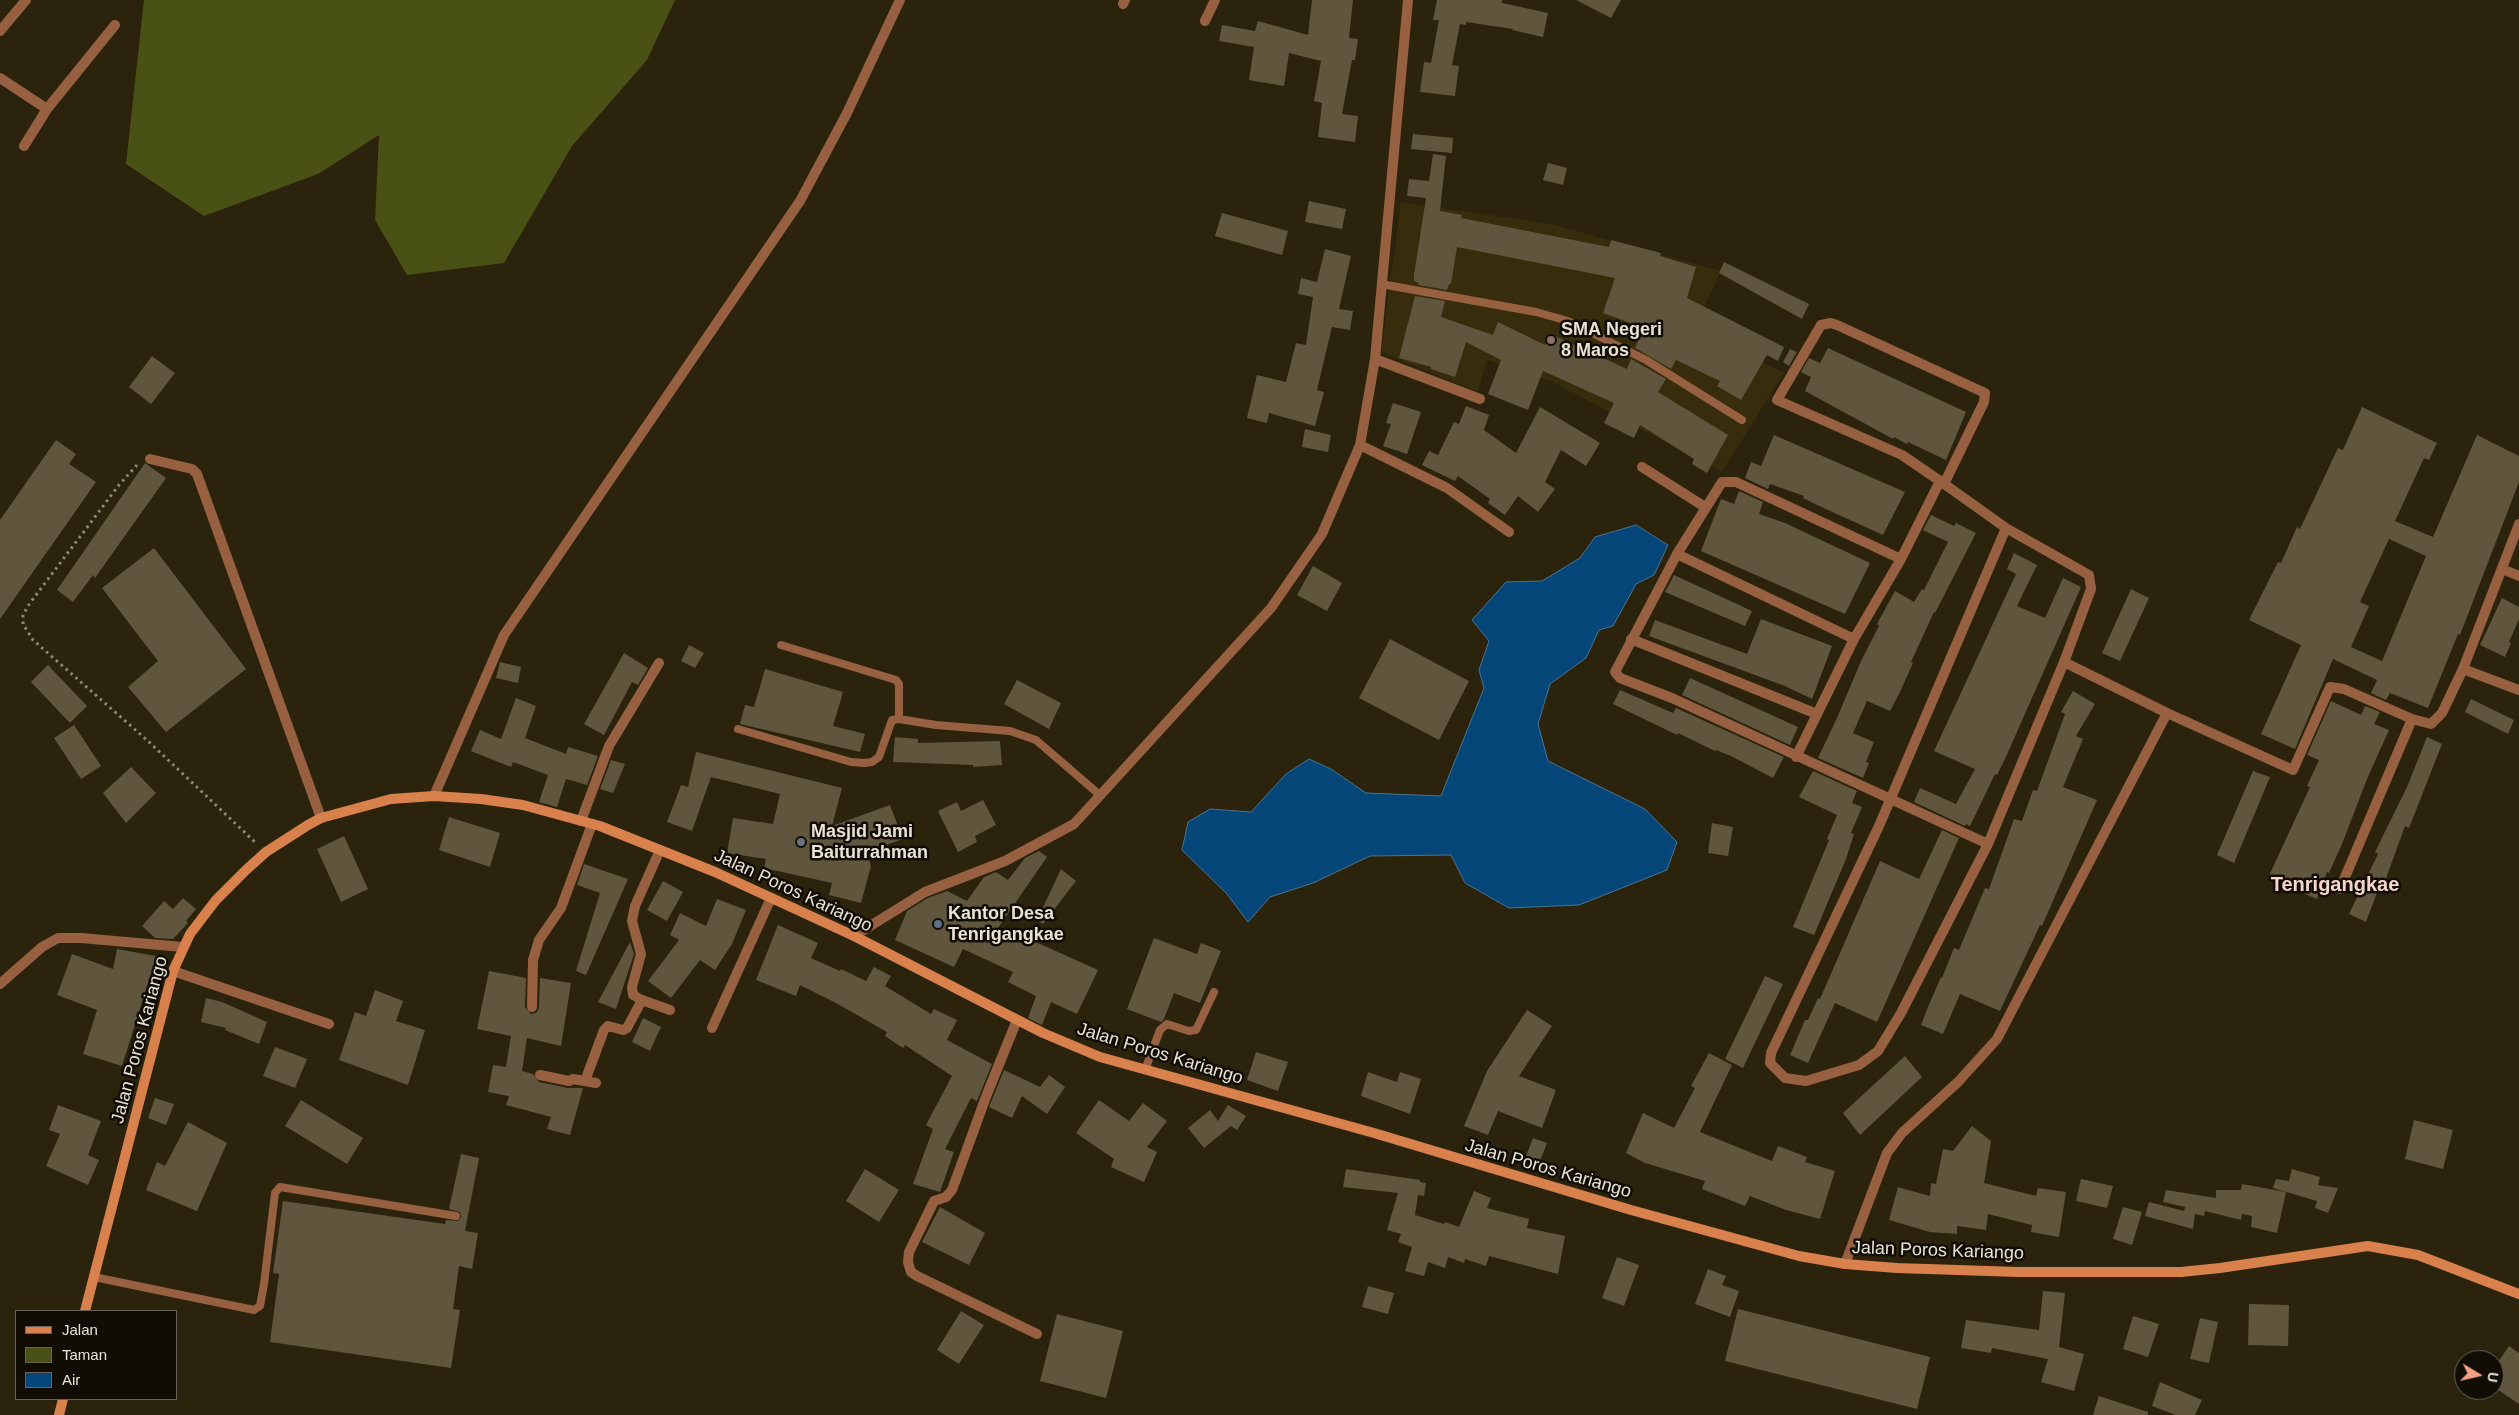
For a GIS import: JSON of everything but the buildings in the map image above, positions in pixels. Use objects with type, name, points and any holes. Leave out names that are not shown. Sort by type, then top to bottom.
[{"type":"main road","name":"Jalan Poros Kariango","points":[[85,1310],[173,971],[183,947],[204,915],[216,900],[266,852],[322,818],[391,799],[434,796],[503,801],[592,824],[660,850],[854,936],[1017,1020],[1092,1054],[1374,1134],[1631,1210],[1799,1256],[1845,1264],[1897,1268],[2018,1272],[2181,1272],[2368,1246],[2418,1255],[2519,1294]]},
{"type":"main road","points":[[59,1415],[63,1400]]},
{"type":"street","points":[[0,32],[26,0]]},
{"type":"street","points":[[434,796],[504,635],[800,202],[847,113],[900,0]]},
{"type":"street","points":[[1204,21],[1215,0]]},
{"type":"street","points":[[854,936],[925,892],[1004,861],[1074,824],[1271,608],[1322,534],[1360,445],[1375,359],[1408,0]]},
{"type":"street","points":[[24,146],[47,109],[115,25]]},
{"type":"street","points":[[0,78],[47,109]]},
{"type":"street","points":[[1796,757],[1854,639],[1901,559],[1942,483],[1984,402],[1985,393],[1831,323],[1822,326],[1777,400],[1902,456],[1942,483],[2006,528],[2086,571],[2091,578],[2091,589],[2064,662],[1988,844],[1901,1013],[1878,1051],[1859,1064],[1806,1081],[1784,1078],[1770,1063],[1771,1053],[1889,800],[2006,528]]},
{"type":"street","points":[[1375,359],[1480,399]]},
{"type":"street","points":[[1360,445],[1447,488],[1509,532]]},
{"type":"street","points":[[150,459],[192,469],[197,474],[322,818]]},
{"type":"street","points":[[1642,467],[1705,507]]},
{"type":"street","points":[[1901,559],[1736,482],[1722,482],[1677,554],[1631,638],[1615,672],[1620,678],[1672,698],[1889,800],[1988,844]]},
{"type":"street","points":[[2064,662],[2293,770],[2330,686],[2344,689],[2412,719],[2431,724],[2442,713],[2463,669],[2519,524]]},
{"type":"street","points":[[1677,554],[1854,639]]},
{"type":"street","points":[[2502,569],[2519,576]]},
{"type":"street","points":[[1631,638],[1817,714]]},
{"type":"street","points":[[581,821],[609,746],[659,663]]},
{"type":"street","points":[[2463,669],[2519,690]]},
{"type":"street","points":[[1845,1264],[1887,1153],[1902,1133],[1958,1082],[1997,1039],[2168,712]]},
{"type":"street","points":[[2340,889],[2412,719]]},
{"type":"street","points":[[532,1007],[533,960],[537,945],[561,908],[592,824]]},
{"type":"street","points":[[660,850],[635,906],[632,921],[641,954],[632,987],[634,995],[642,1000],[670,1010]]},
{"type":"street","points":[[712,1028],[771,898]]},
{"type":"street","points":[[0,984],[42,947],[58,938],[81,938],[183,947]]},
{"type":"street","points":[[173,971],[329,1024]]},
{"type":"street","points":[[585,1081],[604,1030],[612,1026],[622,1030],[628,1028],[642,1000]]},
{"type":"street","points":[[1017,1020],[987,1094],[952,1190],[946,1197],[934,1201],[909,1252],[908,1262],[911,1272],[917,1276],[1037,1334]]},
{"type":"street","points":[[540,1075],[596,1082]]},
{"type":"lane","points":[[1381,284],[1536,312],[1568,321],[1646,360],[1742,420]]},
{"type":"lane","points":[[781,645],[896,680],[899,684],[899,719]]},
{"type":"lane","points":[[738,729],[851,762],[865,763],[872,762],[879,756],[892,720],[899,719],[1022,734],[1046,747],[1101,796]]},
{"type":"lane","points":[[1145,1070],[1160,1030],[1167,1024],[1189,1031],[1196,1030],[1214,992]]},
{"type":"lane","points":[[94,1277],[254,1310],[260,1306],[275,1193],[280,1187],[456,1216]]},
{"type":"path","points":[[150,459],[138,464],[119,485],[30,603],[24,616],[23,624],[33,640],[148,741],[266,852]]},
{"type":"shaded area","name":"SMA Negeri 8 Maros","points":[[1401,202],[1551,224],[1721,271],[1695,327],[1784,373],[1722,472],[1551,381],[1487,360],[1478,392],[1381,352]]},
{"type":"green space","points":[[144,0],[675,0],[647,60],[572,146],[504,263],[407,275],[375,220],[379,135],[318,174],[204,216],[126,164]]},
{"type":"water","points":[[1636,525],[1668,545],[1654,575],[1636,584],[1613,626],[1599,630],[1586,658],[1550,684],[1538,724],[1548,761],[1645,809],[1677,842],[1667,870],[1579,905],[1509,908],[1465,883],[1451,855],[1370,856],[1313,883],[1270,897],[1248,922],[1227,894],[1182,850],[1188,822],[1210,809],[1251,812],[1286,774],[1309,759],[1331,769],[1366,793],[1441,796],[1484,688],[1479,670],[1489,641],[1472,620],[1506,582],[1542,581],[1580,558],[1595,537]]},
{"type":"place","name":"SMA Negeri 8 Maros","points":[[1551,340]]},
{"type":"place","name":"Masjid Jami Baiturrahman","points":[[801,842]]},
{"type":"place","name":"Kantor Desa Tenrigangkae","points":[[938,924]]},
{"type":"district","name":"Tenrigangkae","points":[[2335,885]]}]
